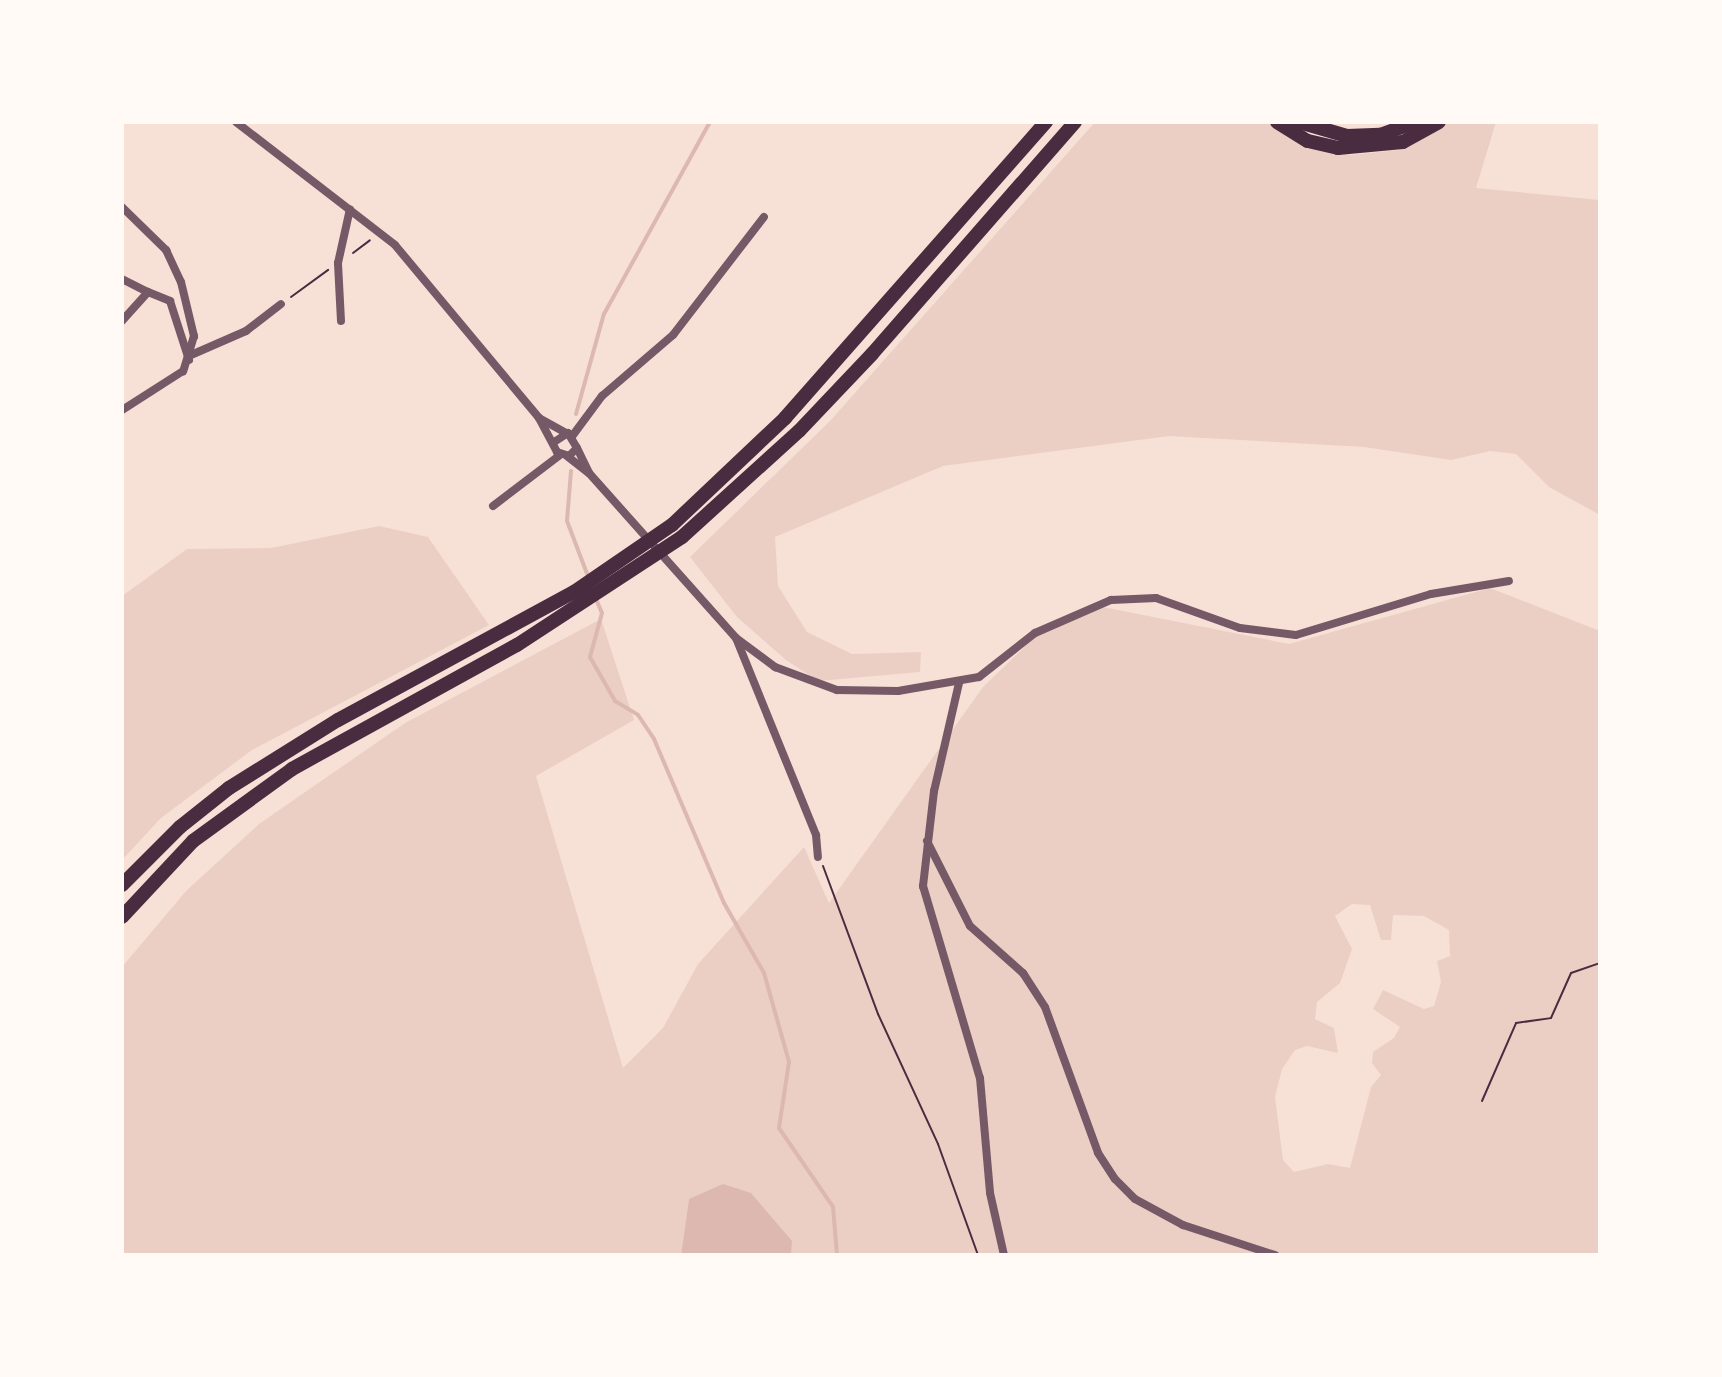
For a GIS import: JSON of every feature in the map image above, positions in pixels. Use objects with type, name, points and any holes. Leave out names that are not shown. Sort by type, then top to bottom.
[{"type":"highway","points":[[122,885],[180,827],[229,788],[398,687],[574,592],[672,525],[785,418],[1046,122]]},
{"type":"highway","points":[[122,917],[157,875],[242,803],[407,704],[582,607],[635,573],[726,500],[872,354],[1075,122]]},
{"type":"highway","points":[[1277,122],[1308,141],[1338,148],[1403,142],[1439,122]]},
{"type":"highway","points":[[1299,122],[1347,136],[1380,135],[1416,122]]},
{"type":"street","points":[[236,122],[401,251],[539,418],[564,455],[589,473],[736,638],[786,674],[837,690],[867,694],[959,683],[979,677],[1035,633],[1111,600],[1156,598],[1240,628],[1296,635],[1431,594],[1509,581]]},
{"type":"street","points":[[122,207],[156,237],[178,273],[191,317],[190,358]]},
{"type":"street","points":[[341,321],[338,263],[350,209]]},
{"type":"street","points":[[554,442],[569,434],[602,396],[673,335],[764,217]]},
{"type":"street","points":[[122,279],[170,301],[190,358]]},
{"type":"street","points":[[122,321],[148,292]]},
{"type":"street","points":[[122,410],[176,378],[190,358],[246,331],[281,304]]},
{"type":"street","points":[[539,418],[569,434],[589,473]]},
{"type":"street","points":[[493,506],[577,448]]},
{"type":"street","points":[[736,638],[816,835],[818,857]]},
{"type":"street","points":[[959,683],[927,841],[924,899],[980,1078],[992,1205],[1004,1255]]},
{"type":"street","points":[[927,841],[970,926],[1023,973],[1045,1007],[1098,1153],[1115,1179],[1135,1199],[1183,1225],[1275,1255]]},
{"type":"path","points":[[818,857],[878,1014],[938,1144],[978,1254]]},
{"type":"path","points":[[1482,1101],[1516,1023],[1551,1018],[1571,973],[1600,963]]},
{"type":"shaded area","points":[[1095,122],[1269,122],[1310,146],[1350,155],[1399,150],[1449,122],[1496,122],[1476,188],[1600,200],[1600,515],[1549,487],[1516,454],[1490,451],[1451,460],[1364,447],[1169,436],[943,466],[775,537],[778,586],[807,632],[852,654],[921,652],[920,672],[818,681],[786,660],[737,617],[690,557],[830,421]]},
{"type":"shaded area","points":[[379,526],[428,537],[489,625],[252,750],[161,818],[122,860],[122,596],[187,549],[271,548]]},
{"type":"shaded area","points":[[1490,588],[1600,631],[1600,1255],[791,1255],[791,1241],[782,1232],[689,1199],[681,1255],[122,1255],[122,967],[186,891],[259,824],[405,723],[601,619],[634,720],[536,776],[623,1068],[663,1028],[698,964],[804,847],[829,903],[983,687],[1035,637],[1098,606],[1289,644]],"holes":[[[1352,904],[1370,905],[1381,940],[1391,940],[1393,915],[1424,916],[1449,930],[1450,956],[1437,961],[1441,982],[1434,1006],[1424,1009],[1383,990],[1373,1009],[1400,1027],[1394,1038],[1373,1052],[1372,1063],[1381,1075],[1371,1087],[1350,1168],[1328,1164],[1294,1172],[1283,1160],[1275,1097],[1282,1069],[1295,1050],[1307,1046],[1338,1053],[1334,1028],[1315,1019],[1317,1002],[1340,983],[1352,949],[1335,916]]]},
{"type":"shaded area","points":[[723,1184],[751,1193],[792,1241],[791,1255],[681,1255],[689,1199]]},
{"type":"waterway","points":[[576,414],[604,314],[710,122]]},
{"type":"waterway","points":[[571,471],[567,521],[589,579]]},
{"type":"waterway","points":[[596,599],[602,613],[590,657],[615,701],[638,715],[654,739],[724,903],[764,973],[789,1062],[779,1128],[833,1207],[837,1255]]}]
